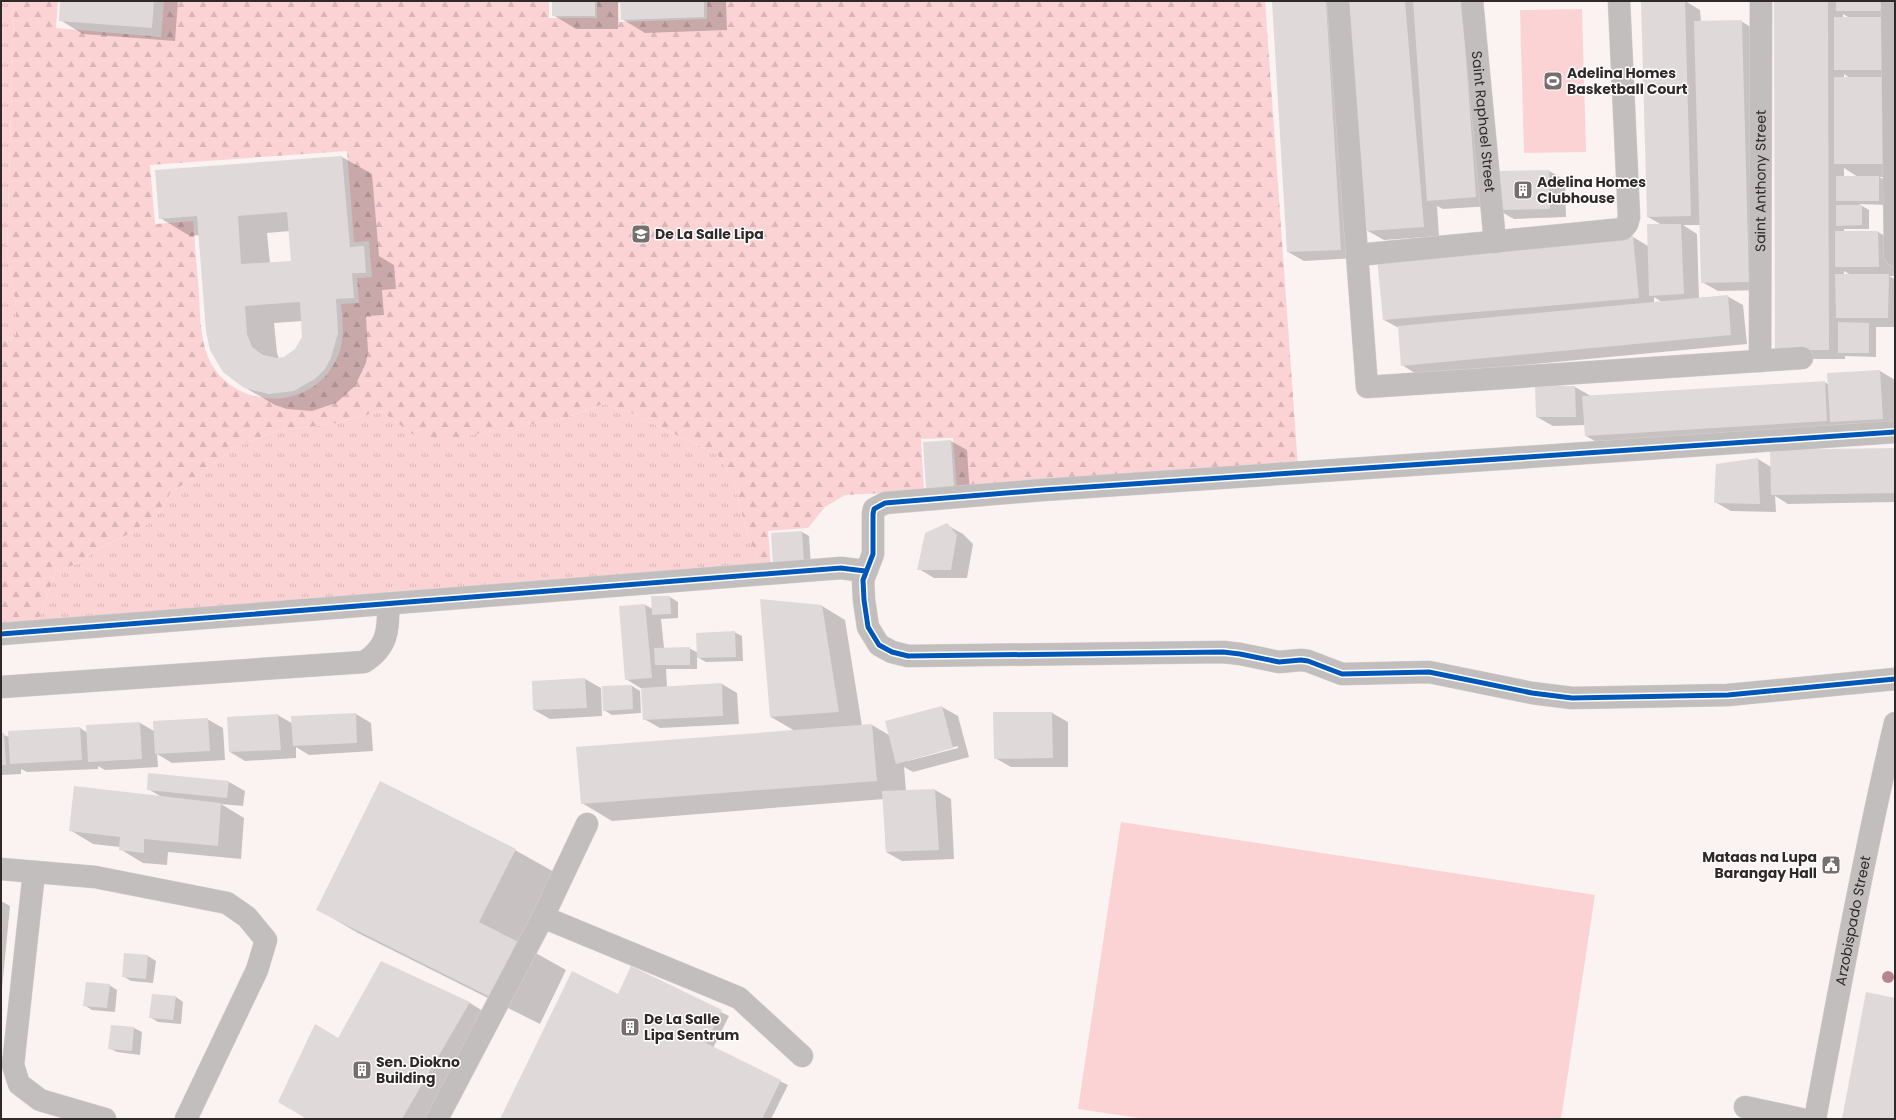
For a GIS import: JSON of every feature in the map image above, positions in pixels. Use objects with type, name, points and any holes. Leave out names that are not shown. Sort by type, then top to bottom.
[{"type":"street","points":[[1338,1],[1367,387],[1802,358]]},
{"type":"street","name":"Saint Raphael Street","points":[[1472,1],[1495,242]]},
{"type":"street","points":[[1358,255],[1623,229],[1626,227],[1629,217],[1619,1]]},
{"type":"street","name":"Saint Anthony Street","points":[[1760,361],[1761,1]]},
{"type":"street","points":[[1892,1],[1895,255]]},
{"type":"street","points":[[1895,432],[1043,490],[885,503],[874,509],[873,554],[863,580],[865,611],[868,628],[873,638],[879,645],[892,652],[908,656],[1229,653],[1279,662],[1300,660],[1308,661],[1342,674],[1429,672],[1532,693],[1572,698],[1728,695],[1895,679]]},
{"type":"street","points":[[1,634],[841,568],[865,572]]},
{"type":"street","points":[[1,687],[364,662],[375,655],[385,637],[388,628],[388,604]]},
{"type":"street","name":"Arzobispado Street","points":[[1815,1119],[1850,928],[1872,821],[1895,722]]},
{"type":"street","points":[[437,1119],[542,917],[587,824]]},
{"type":"street","points":[[1,869],[95,877],[228,903],[247,917],[266,940],[257,970],[186,1119]]},
{"type":"street","points":[[34,872],[13,1065],[19,1084],[40,1100],[105,1119]]},
{"type":"street","points":[[542,917],[739,998],[802,1056]]},
{"type":"street","points":[[1745,1107],[1802,1119]]},
{"type":"green space","points":[[1,1],[14,1],[7,255],[16,305],[16,335],[7,342],[1,334]]},
{"type":"green space","name":"De La Salle Lipa","points":[[14,1],[58,1],[56,28],[161,37],[164,1],[549,1],[549,18],[597,18],[597,1],[618,1],[619,22],[707,19],[707,1],[1265,1],[1298,467],[957,489],[953,438],[921,439],[924,491],[845,495],[825,507],[808,528],[768,531],[771,566],[761,567],[747,533],[733,479],[718,455],[629,412],[603,404],[565,418],[527,425],[453,438],[418,438],[381,411],[337,423],[274,432],[235,447],[207,469],[170,493],[163,508],[148,524],[97,550],[79,563],[56,571],[38,621],[1,623],[1,334],[7,342],[16,335],[16,305],[7,255]],"holes":[[[347,151],[354,242],[369,241],[372,277],[357,278],[359,303],[341,304],[343,326],[341,347],[336,360],[325,376],[310,388],[294,396],[276,398],[257,397],[240,391],[224,380],[212,365],[205,348],[200,321],[193,221],[155,224],[150,165]]]},
{"type":"green space","name":"Adelina Homes Basketball Court","points":[[1582,9],[1586,152],[1524,153],[1520,10]]},
{"type":"green space","points":[[604,404],[629,412],[718,455],[733,479],[747,533],[761,567],[38,621],[56,571],[79,563],[97,550],[148,524],[163,508],[170,493],[207,469],[235,447],[274,432],[337,423],[381,411],[418,438],[453,438],[565,418]]},
{"type":"green space","points":[[1121,822],[1595,895],[1561,1119],[1146,1119],[1078,1109]]},
{"type":"building","points":[[60,1],[154,1],[152,28],[59,21]]},
{"type":"building","points":[[552,1],[595,1],[595,16],[552,16]]},
{"type":"building","points":[[620,1],[704,1],[704,17],[621,20]]},
{"type":"building","points":[[1272,1],[1326,1],[1341,250],[1287,252]]},
{"type":"building","points":[[1347,1],[1405,1],[1424,227],[1367,231]]},
{"type":"building","points":[[1413,1],[1462,1],[1476,197],[1427,201]]},
{"type":"building","points":[[1641,1],[1685,1],[1691,216],[1647,217]]},
{"type":"building","points":[[1774,1],[1828,1],[1829,350],[1775,350]]},
{"type":"building","points":[[1836,1],[1884,1],[1884,11],[1836,11]]},
{"type":"building","points":[[1834,17],[1883,17],[1883,70],[1834,70]]},
{"type":"building","points":[[1742,20],[1749,282],[1701,283],[1694,21]]},
{"type":"building","points":[[1834,77],[1888,77],[1888,164],[1834,164]]},
{"type":"building","points":[[342,156],[350,247],[364,246],[366,273],[352,273],[354,298],[336,299],[338,333],[331,358],[325,369],[316,378],[294,391],[269,394],[244,388],[223,372],[210,350],[206,331],[197,216],[159,219],[155,170]],"holes":[[[287,212],[291,261],[241,264],[238,216]],[[300,302],[302,337],[295,349],[284,357],[277,358],[263,355],[252,347],[247,334],[245,306]]]},
{"type":"building","name":"Adelina Homes Clubhouse","points":[[1549,170],[1550,209],[1497,210],[1497,171]]},
{"type":"building","points":[[1836,176],[1879,176],[1879,201],[1836,201]]},
{"type":"building","points":[[1836,205],[1862,205],[1862,225],[1836,226]]},
{"type":"building","points":[[1647,224],[1681,224],[1684,294],[1649,296]]},
{"type":"building","points":[[1835,231],[1878,231],[1879,267],[1835,267]]},
{"type":"building","points":[[1633,236],[1639,298],[1383,320],[1377,258]]},
{"type":"building","points":[[1835,274],[1889,274],[1888,318],[1836,318]]},
{"type":"building","points":[[1728,295],[1731,335],[1401,366],[1398,326]]},
{"type":"building","points":[[1838,322],[1869,323],[1869,353],[1838,353]]},
{"type":"building","points":[[1880,370],[1883,419],[1830,422],[1827,373]]},
{"type":"building","points":[[1825,381],[1827,421],[1585,436],[1582,396]]},
{"type":"building","points":[[1535,386],[1575,386],[1576,417],[1536,417]]},
{"type":"building","points":[[951,440],[954,487],[926,489],[923,442]]},
{"type":"building","points":[[1895,448],[1895,493],[1771,495],[1770,450]]},
{"type":"building","points":[[1758,458],[1760,504],[1714,503],[1716,464]]},
{"type":"building","points":[[947,523],[957,535],[951,570],[917,570],[925,533]]},
{"type":"building","points":[[802,531],[804,563],[773,565],[771,533]]},
{"type":"building","points":[[651,596],[670,596],[671,614],[652,615]]},
{"type":"building","points":[[760,599],[822,605],[839,712],[770,717]]},
{"type":"building","points":[[645,604],[652,678],[625,680],[619,606]]},
{"type":"building","points":[[735,631],[736,657],[697,658],[696,633]]},
{"type":"building","points":[[690,647],[690,665],[655,665],[654,648]]},
{"type":"building","points":[[585,678],[587,708],[533,710],[532,681]]},
{"type":"building","points":[[722,683],[723,716],[643,720],[641,688]]},
{"type":"building","points":[[632,685],[633,709],[603,711],[602,686]]},
{"type":"building","points":[[942,706],[953,748],[896,764],[885,721]]},
{"type":"building","points":[[993,712],[1052,712],[1053,758],[994,759]]},
{"type":"building","points":[[356,713],[357,743],[293,746],[291,716]]},
{"type":"building","points":[[278,714],[281,750],[229,752],[227,717]]},
{"type":"building","points":[[208,718],[210,751],[155,754],[153,721]]},
{"type":"building","points":[[140,722],[142,759],[88,762],[86,725]]},
{"type":"building","points":[[872,724],[877,781],[581,804],[576,747]]},
{"type":"building","points":[[80,727],[82,760],[10,764],[8,731]]},
{"type":"building","points":[[1,733],[4,733],[6,765],[1,765]]},
{"type":"building","points":[[148,773],[229,781],[227,798],[147,790]]},
{"type":"building","points":[[380,781],[516,849],[479,922],[526,946],[498,1001],[316,910]]},
{"type":"building","points":[[74,786],[221,803],[218,846],[144,839],[144,853],[119,850],[120,837],[69,831]]},
{"type":"building","points":[[935,789],[939,850],[886,852],[882,791]]},
{"type":"building","points":[[124,953],[148,955],[146,979],[122,977]]},
{"type":"building","name":"Sen. Diokno Building","points":[[381,961],[470,1002],[402,1119],[307,1119],[278,1102],[315,1024],[338,1038]]},
{"type":"building","name":"De La Salle Lipa Sentrum","points":[[631,966],[722,1010],[706,1043],[781,1080],[762,1119],[500,1119],[572,971],[618,994]]},
{"type":"building","points":[[86,982],[110,984],[107,1008],[83,1006]]},
{"type":"building","points":[[1866,992],[1895,998],[1895,1119],[1842,1119]]},
{"type":"building","points":[[152,994],[176,996],[173,1020],[149,1018]]},
{"type":"building","points":[[111,1025],[134,1027],[132,1051],[108,1049]]},
{"type":"cycle path","points":[[1895,432],[1043,490],[885,503],[874,509],[873,554],[863,580],[868,627],[879,645],[892,652],[908,656],[1223,652],[1279,662],[1301,660],[1308,661],[1342,674],[1429,672],[1532,693],[1572,698],[1728,695],[1895,679]]},
{"type":"cycle path","points":[[1,634],[841,568],[865,571]]},
{"type":"place","name":"Adelina Homes Basketball Court","points":[[1553,81]]},
{"type":"place","name":"Adelina Homes Clubhouse","points":[[1523,190]]},
{"type":"place","name":"De La Salle Lipa","points":[[641,234]]},
{"type":"place","name":"Mataas na Lupa Barangay Hall","points":[[1831,865]]},
{"type":"place","name":"De La Salle Lipa Sentrum","points":[[630,1027]]},
{"type":"place","name":"Sen. Diokno Building","points":[[362,1070]]}]
